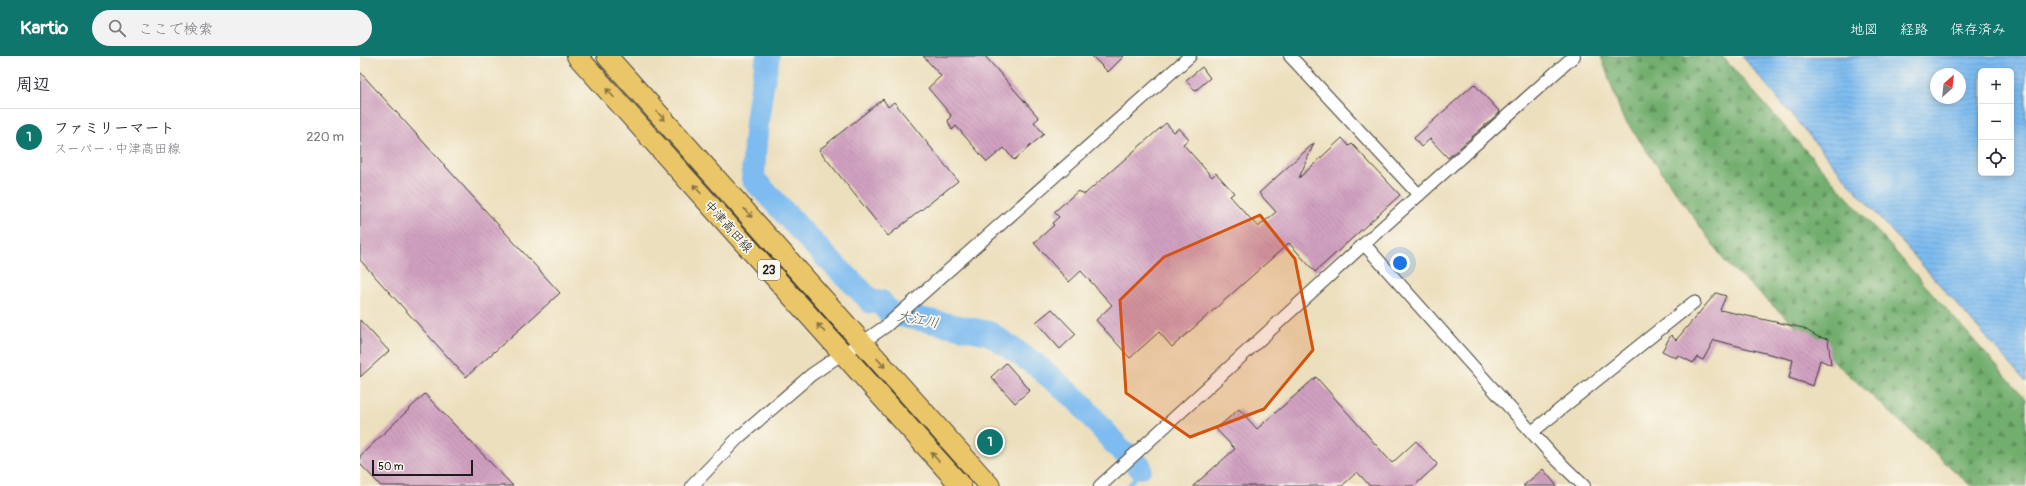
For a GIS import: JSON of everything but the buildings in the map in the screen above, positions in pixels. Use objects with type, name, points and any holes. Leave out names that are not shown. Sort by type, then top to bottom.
[{"type":"main road","name":"中津高田線","points":[[577,56],[961,486]]},
{"type":"main road","name":"中津高田線","points":[[607,56],[990,486]]},
{"type":"street","points":[[692,486],[738,438],[811,375],[843,353],[863,342],[892,320],[1190,56]]},
{"type":"street","points":[[1290,56],[1419,195]]},
{"type":"street","points":[[1100,486],[1568,59]]},
{"type":"street","points":[[1364,244],[1532,432],[1584,486]]},
{"type":"street","points":[[1532,432],[1694,302]]},
{"type":"highlighted area","points":[[1260,215],[1295,259],[1313,350],[1264,409],[1190,437],[1126,393],[1120,300],[1164,257]]},
{"type":"green space","points":[[1601,56],[1722,56],[2026,399],[2026,486],[1971,486],[1726,263],[1622,116]]},
{"type":"water","points":[[1742,56],[2026,56],[2026,382],[1850,184]]},
{"type":"waterway","name":"大江川","points":[[768,56],[762,87],[754,148],[753,179],[827,258],[871,302],[881,302],[889,313],[989,333],[1036,365],[1079,402],[1117,446],[1140,467]]},
{"type":"waterway","points":[[1128,486],[1139,473],[1140,467]]},
{"type":"place","name":"ファミリーマート","points":[[990,442]]}]
